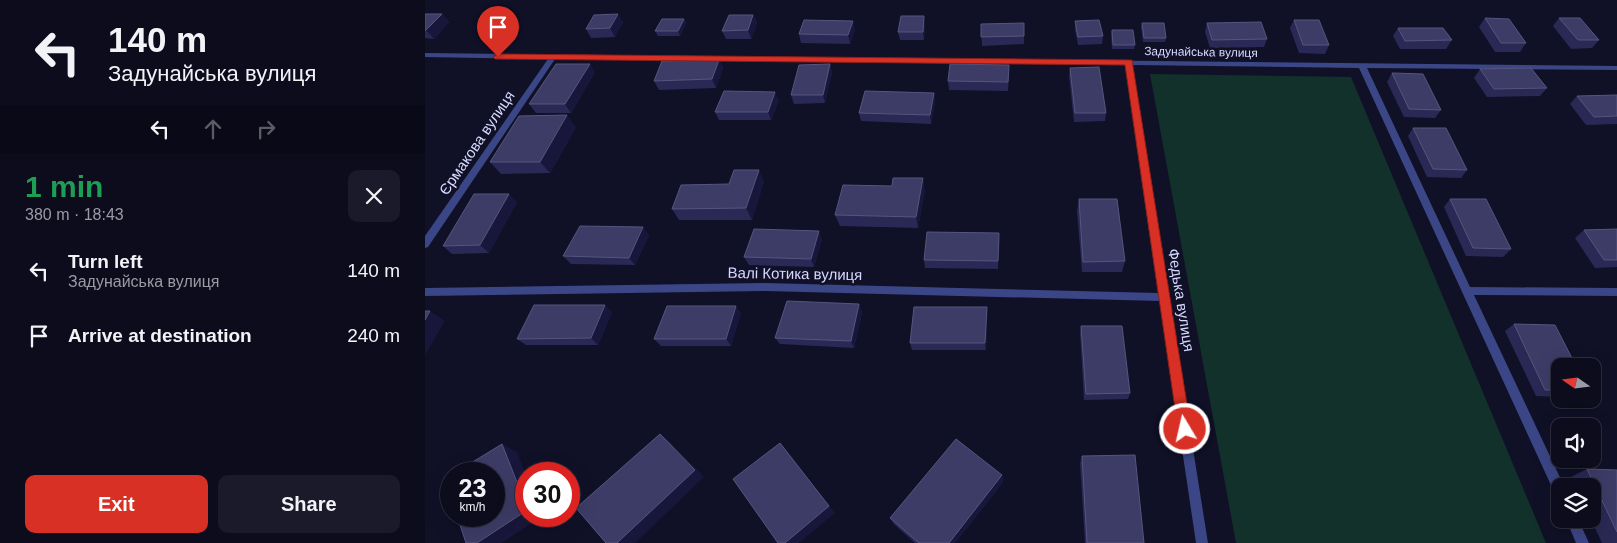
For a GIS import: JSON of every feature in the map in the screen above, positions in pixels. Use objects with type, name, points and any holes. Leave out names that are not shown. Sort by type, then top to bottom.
[{"type":"street","name":"Задунайська вулиця","points":[[425,55],[552,58],[1617,68]]},
{"type":"street","name":"Єрмакова вулиця","points":[[425,244],[552,58]]},
{"type":"street","name":"Федька вулиця","points":[[1129,62],[1202,543]]},
{"type":"street","points":[[1362,65],[1469,291],[1554,478]]},
{"type":"street","name":"Валі Котика вулиця","points":[[425,292],[765,287],[1165,297]]},
{"type":"street","points":[[1469,291],[1617,292]]},
{"type":"street","points":[[1576,528],[1583,543]]},
{"type":"green space","points":[[1150,74],[1351,77],[1546,543],[1236,543]]},
{"type":"building","points":[[425,14],[442,14],[425,30]]},
{"type":"building","points":[[618,14],[610,28],[586,29],[594,15]]},
{"type":"building","points":[[729,15],[753,15],[748,30],[722,31]]},
{"type":"building","points":[[901,16],[924,16],[923,32],[898,32]]},
{"type":"building","points":[[1485,18],[1509,19],[1526,43],[1501,43]]},
{"type":"building","points":[[1559,18],[1580,18],[1599,40],[1578,40]]},
{"type":"building","points":[[662,19],[684,19],[678,31],[655,31]]},
{"type":"building","points":[[804,20],[853,21],[848,35],[799,34]]},
{"type":"building","points":[[1099,20],[1103,36],[1078,37],[1075,21]]},
{"type":"building","points":[[1294,20],[1319,20],[1329,45],[1303,45]]},
{"type":"building","points":[[1261,22],[1267,39],[1212,40],[1207,23]]},
{"type":"building","points":[[1024,23],[1024,36],[981,37],[981,24]]},
{"type":"building","points":[[1142,23],[1164,23],[1166,38],[1144,38]]},
{"type":"building","points":[[1398,28],[1443,28],[1452,40],[1405,41]]},
{"type":"building","points":[[1112,30],[1133,30],[1135,45],[1113,45]]},
{"type":"building","points":[[719,60],[712,79],[654,81],[662,61]]},
{"type":"building","points":[[556,64],[590,64],[565,104],[529,104]]},
{"type":"building","points":[[830,64],[823,95],[791,95],[799,65]]},
{"type":"building","points":[[950,64],[1009,65],[1008,82],[948,81]]},
{"type":"building","points":[[1099,67],[1106,113],[1075,113],[1070,68]]},
{"type":"building","points":[[1531,68],[1547,88],[1494,89],[1480,69]]},
{"type":"building","points":[[1392,73],[1423,74],[1441,110],[1409,109]]},
{"type":"building","points":[[724,91],[775,92],[768,112],[715,112]]},
{"type":"building","points":[[865,91],[934,93],[930,115],[859,113]]},
{"type":"building","points":[[1617,95],[1617,116],[1594,117],[1577,96]]},
{"type":"building","points":[[567,115],[540,162],[490,162],[519,116]]},
{"type":"building","points":[[1413,128],[1446,128],[1467,170],[1433,169]]},
{"type":"building","points":[[734,170],[759,170],[746,208],[672,209],[681,185],[729,184]]},
{"type":"building","points":[[893,178],[923,178],[916,217],[835,215],[843,185],[892,186]]},
{"type":"building","points":[[474,194],[509,194],[480,245],[443,246]]},
{"type":"building","points":[[1079,199],[1117,199],[1125,261],[1083,262]]},
{"type":"building","points":[[1450,199],[1486,199],[1511,249],[1473,248]]},
{"type":"building","points":[[580,226],[643,227],[629,258],[563,256]]},
{"type":"building","points":[[754,229],[819,231],[811,259],[744,257]]},
{"type":"building","points":[[1617,229],[1617,260],[1604,260],[1584,230]]},
{"type":"building","points":[[927,232],[999,233],[998,261],[924,260]]},
{"type":"building","points":[[787,301],[859,304],[851,341],[775,338]]},
{"type":"building","points":[[534,305],[605,305],[591,338],[517,339]]},
{"type":"building","points":[[667,306],[736,306],[726,339],[654,339]]},
{"type":"building","points":[[914,307],[987,307],[985,343],[910,343]]},
{"type":"building","points":[[425,311],[430,311],[425,320]]},
{"type":"building","points":[[1514,324],[1555,325],[1572,358],[1551,358],[1551,390],[1545,390]]},
{"type":"building","points":[[1081,326],[1122,326],[1130,393],[1086,394]]},
{"type":"building","points":[[660,434],[695,470],[617,543],[606,543],[580,513],[580,504]]},
{"type":"building","points":[[956,439],[1002,475],[949,543],[919,543],[890,518]]},
{"type":"building","points":[[780,443],[829,506],[785,543],[778,543],[733,479]]},
{"type":"building","points":[[502,444],[515,477],[515,518],[505,525],[505,462],[473,462]]},
{"type":"building","points":[[1135,455],[1144,543],[1087,543],[1082,456]]},
{"type":"building","points":[[1587,469],[1617,470],[1617,532],[1601,498],[1601,478],[1591,478]]},
{"type":"building","points":[[461,527],[502,527],[477,543],[466,543]]},
{"type":"route","points":[[498,57],[1129,62],[1185,429]]}]
